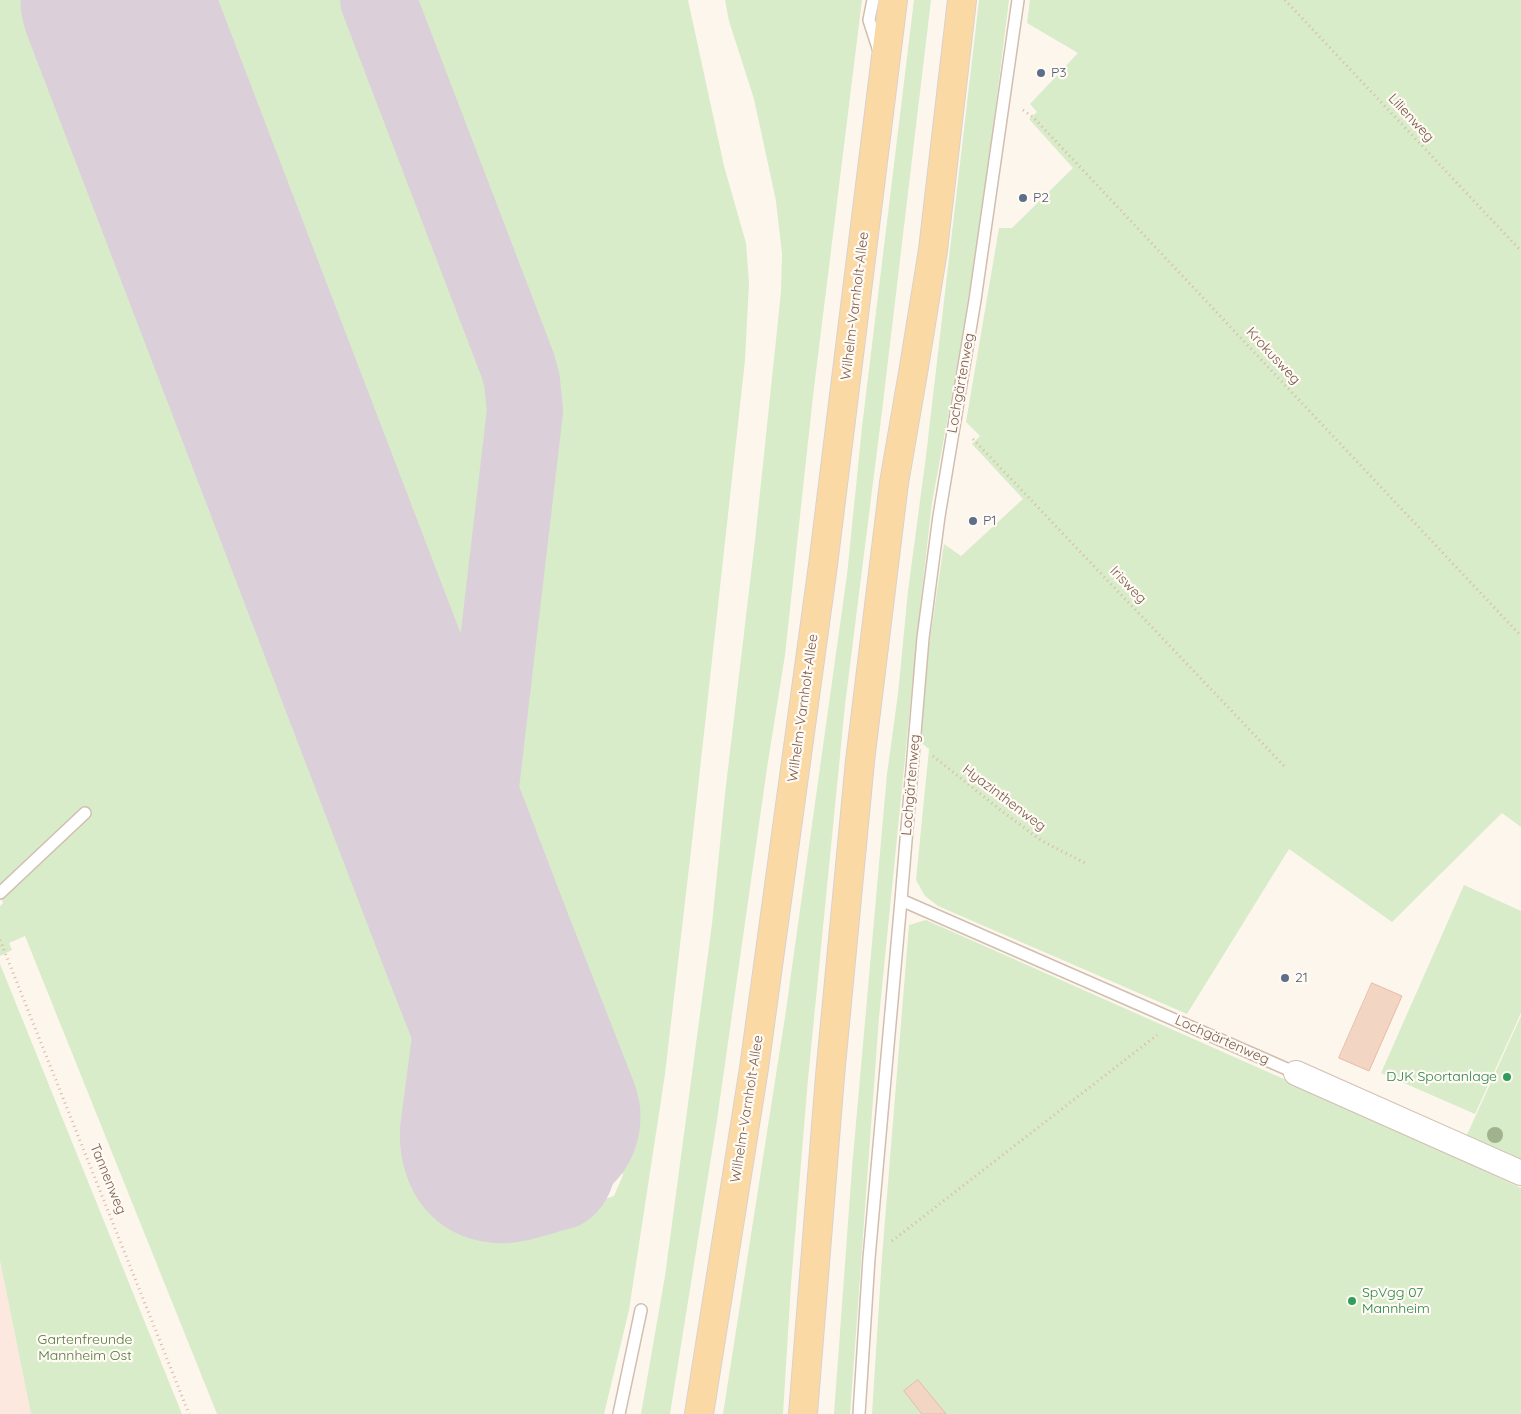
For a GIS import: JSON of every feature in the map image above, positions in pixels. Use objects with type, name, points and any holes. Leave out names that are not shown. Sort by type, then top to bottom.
[{"type":"main road","name":"Wilhelm-Varnholt-Allee","points":[[699,1414],[754,1068],[823,566],[893,0]]},
{"type":"main road","points":[[803,1414],[830,1076],[862,743],[894,483],[933,250],[962,0]]},
{"type":"street","name":"Lochgärtenweg","points":[[1296,1073],[1521,1173]]},
{"type":"lane","points":[[873,0],[869,20],[884,66]]},
{"type":"lane","name":"Lochgärtenweg","points":[[1018,0],[1006,95],[975,300],[939,516],[923,638],[901,900],[1296,1073]]},
{"type":"lane","points":[[0,893],[85,813]]},
{"type":"lane","points":[[859,1414],[869,1258],[901,900]]},
{"type":"lane","points":[[619,1414],[641,1310]]},
{"type":"path","name":"Lilienweg","points":[[1285,0],[1521,251]]},
{"type":"path","name":"Krokusweg","points":[[1006,95],[1032,117],[1521,636]]},
{"type":"path","name":"Irisweg","points":[[955,420],[1284,766]]},
{"type":"path","name":"Hyazinthenweg","points":[[915,742],[996,807],[1042,840],[1085,863]]},
{"type":"path","name":"Tannenweg","points":[[0,940],[189,1414]]},
{"type":"path","points":[[869,1258],[1176,1020]]},
{"type":"shaded area","points":[[0,1261],[31,1414],[0,1414]]},
{"type":"green space","points":[[0,0],[59,0],[427,959],[414,1165],[415,1177],[429,1200],[454,1222],[469,1228],[488,1232],[505,1231],[614,1196],[623,1175],[512,882],[503,838],[503,793],[548,391],[546,376],[401,0],[688,0],[724,166],[746,243],[749,283],[745,360],[665,1074],[629,1310],[604,1414],[217,1414],[25,936],[9,943],[12,950],[0,956],[0,906],[3,903],[0,896]]},
{"type":"green space","points":[[173,0],[354,0],[503,386],[505,398],[477,630],[470,647],[463,656],[452,659],[439,658],[430,653],[419,636]]},
{"type":"green space","points":[[725,0],[862,0],[813,396],[785,655],[717,1120],[670,1414],[641,1414],[665,1276],[712,924],[781,292],[782,254],[776,201],[754,99],[729,21]]},
{"type":"green space","points":[[914,0],[931,0],[845,705],[808,1079],[791,1284],[783,1414],[723,1414],[785,1017],[847,575],[862,427]]},
{"type":"green space","points":[[979,0],[1009,0],[984,200],[959,356],[932,503],[921,599],[879,1017],[850,1414],[834,1414],[852,1168],[887,774]]},
{"type":"green space","points":[[1030,0],[1521,0],[1521,827],[1502,813],[1392,922],[1289,849],[1187,1014],[938,906],[925,896],[916,880],[929,749],[919,741],[929,645],[944,544],[961,556],[1023,499],[972,444],[980,436],[966,422],[999,228],[1012,228],[1073,168],[1029,119],[1037,112],[1030,104],[1078,53],[1027,23]]},
{"type":"green space","points":[[1464,885],[1521,911],[1521,1013],[1475,1114],[1381,1073]]},
{"type":"green space","points":[[926,920],[1394,1128],[1521,1188],[1521,1414],[872,1414],[882,1257],[909,925]]},
{"type":"green space","name":"Gartenfreunde Mannheim Ost","points":[[0,964],[182,1414],[31,1414],[0,1261]]},
{"type":"green space","name":"DJK Sportanlage","points":[[1521,1016],[1521,1162],[1466,1137]]},
{"type":"building","points":[[1372,983],[1402,996],[1369,1071],[1339,1058]]},
{"type":"building","points":[[918,1380],[946,1414],[922,1414],[904,1391]]},
{"type":"taxiway","points":[[378,0],[518,366],[522,381],[525,411],[466,914],[438,1130],[441,1160],[454,1185],[464,1194],[477,1201],[507,1205],[563,1191],[569,1186],[576,1174],[578,1159],[573,1144],[567,1135],[545,1117]]},
{"type":"taxiway","points":[[373,673],[395,709],[412,722],[432,728],[453,727],[462,723],[477,711],[491,689]]},
{"type":"runway","points":[[116,0],[545,1117]]},
{"type":"place","name":"P3","points":[[1041,73]]},
{"type":"place","name":"P2","points":[[1023,198]]},
{"type":"place","name":"P1","points":[[973,521]]},
{"type":"place","name":"21","points":[[1285,978]]},
{"type":"place","name":"DJK Sportanlage","points":[[1507,1077]]},
{"type":"place","name":"SpVgg 07 Mannheim","points":[[1352,1301]]}]
